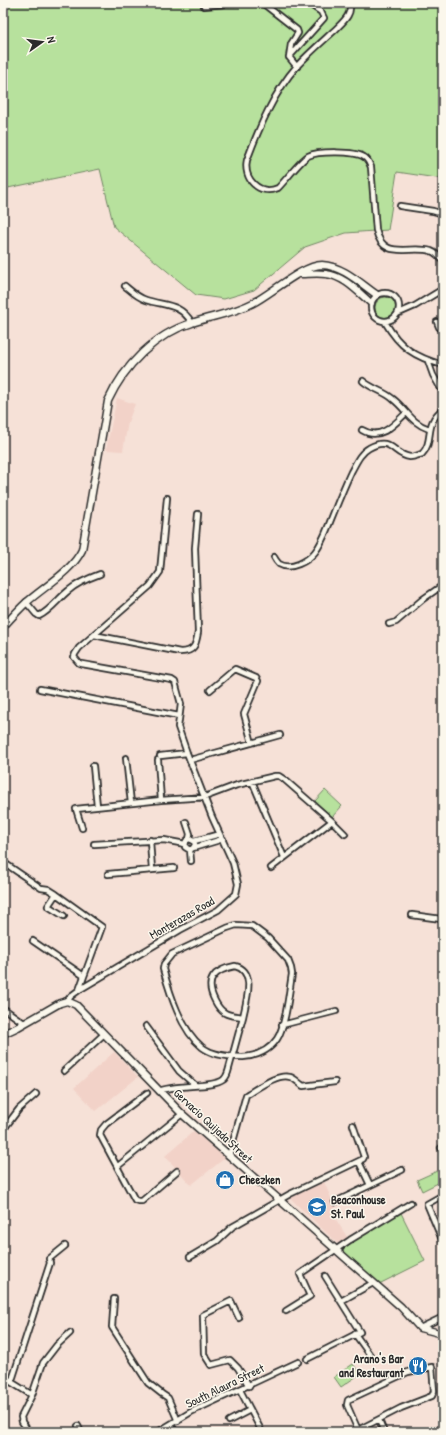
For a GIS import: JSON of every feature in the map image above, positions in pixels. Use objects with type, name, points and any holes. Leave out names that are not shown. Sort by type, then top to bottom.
[{"type":"street","points":[[204,6],[235,3]]},
{"type":"street","points":[[260,3],[265,5],[297,30],[298,33],[291,44],[289,57],[296,67]]},
{"type":"street","points":[[289,57],[324,18],[321,12],[308,3]]},
{"type":"street","points":[[349,3],[350,14],[296,67],[275,97],[245,166],[247,176],[261,188],[266,190],[274,190],[278,188],[308,157],[315,153],[355,154],[365,157],[369,161],[371,167],[376,230],[382,245],[403,250],[431,251],[443,261]]},
{"type":"street","points":[[400,206],[443,214]]},
{"type":"street","points":[[3,627],[26,602],[72,564],[82,550],[108,401],[114,386],[138,357],[165,334],[192,323],[243,308],[254,303],[298,274],[316,266],[333,266],[343,271],[377,295]]},
{"type":"street","points":[[298,274],[323,274],[336,276],[371,303]]},
{"type":"street","points":[[125,286],[145,300],[166,304],[179,309],[188,315],[192,323]]},
{"type":"street","points":[[386,322],[393,319],[399,313],[415,306],[443,289]]},
{"type":"street","points":[[399,313],[399,303],[396,297],[387,293],[377,295],[371,303],[371,310],[374,316],[386,322],[395,338],[401,344],[415,355],[428,361],[443,365]]},
{"type":"street","points":[[437,322],[443,330]]},
{"type":"street","points":[[428,361],[433,375],[443,392]]},
{"type":"street","points":[[363,381],[367,385],[383,392],[395,400],[416,423],[429,429]]},
{"type":"street","points":[[274,557],[279,564],[292,566],[308,560],[322,541],[342,491],[361,455],[367,449],[379,443],[394,447],[410,459],[422,454],[428,445],[429,429],[434,418],[443,409]]},
{"type":"street","points":[[362,430],[368,434],[373,434],[388,430],[406,412]]},
{"type":"street","points":[[94,635],[150,586],[160,572],[167,498]]},
{"type":"street","points":[[94,635],[180,652],[187,652],[193,648],[198,632],[195,548],[198,514]]},
{"type":"street","points":[[26,602],[39,616],[69,590],[100,574]]},
{"type":"street","points":[[389,624],[396,622],[422,599],[443,585]]},
{"type":"street","name":"Monterazas Road","points":[[67,1001],[79,990],[180,930],[218,910],[236,894],[238,884],[233,863],[212,817],[178,727],[181,704],[177,685],[172,680],[82,664],[74,657],[76,651],[94,635]]},
{"type":"street","points":[[210,690],[235,669],[256,678],[258,681],[244,714],[252,743]]},
{"type":"street","points":[[40,689],[179,716]]},
{"type":"street","points":[[190,760],[280,735]]},
{"type":"street","points":[[161,800],[159,758],[187,753]]},
{"type":"street","points":[[126,758],[131,803]]},
{"type":"street","points":[[93,766],[97,806]]},
{"type":"street","points":[[82,828],[76,809],[205,797],[252,781],[275,776],[282,778],[332,821],[344,834]]},
{"type":"street","points":[[252,781],[284,857]]},
{"type":"street","points":[[271,868],[332,821]]},
{"type":"street","points":[[186,822],[191,840],[195,845],[192,849],[191,860]]},
{"type":"street","points":[[184,844],[186,841],[220,834]]},
{"type":"street","points":[[94,844],[150,840],[173,841],[184,844],[185,847],[192,849],[222,840]]},
{"type":"street","points":[[150,840],[152,870]]},
{"type":"street","points":[[3,862],[41,888],[48,889],[56,894],[102,927],[79,990]]},
{"type":"street","points":[[108,874],[174,868]]},
{"type":"street","points":[[56,894],[48,906],[64,916]]},
{"type":"street","points":[[412,915],[441,919],[443,921]]},
{"type":"street","points":[[236,925],[252,926],[260,931],[288,960],[292,974],[282,1025],[276,1040],[261,1053],[250,1056],[232,1056],[213,1052],[201,1046],[186,1028],[181,1019],[163,969],[164,964],[172,954],[227,928],[236,925]]},
{"type":"street","points":[[33,941],[84,976]]},
{"type":"street","points":[[159,1091],[166,1088],[216,1083],[223,1080],[228,1072],[243,1017],[249,978],[246,972],[235,966],[222,969],[212,978],[210,984],[212,994],[223,1012],[226,1014],[243,1017]]},
{"type":"street","points":[[3,1034],[52,1007],[67,1001]]},
{"type":"street","name":"Gervacio Quijada Street","points":[[67,1001],[76,1005],[182,1114],[400,1307],[420,1328]]},
{"type":"street","points":[[3,1008],[24,1023]]},
{"type":"street","points":[[282,1025],[336,1011]]},
{"type":"street","points":[[146,1026],[179,1070],[196,1085]]},
{"type":"street","points":[[64,1071],[104,1034]]},
{"type":"street","points":[[229,1156],[246,1095],[273,1079],[290,1077],[303,1086],[335,1082]]},
{"type":"street","points":[[147,1092],[106,1124],[101,1130],[100,1135],[135,1200],[142,1201],[177,1171]]},
{"type":"street","points":[[3,1130],[19,1109],[36,1094]]},
{"type":"street","points":[[118,1166],[182,1114]]},
{"type":"street","points":[[190,1257],[217,1241],[232,1227],[290,1194],[359,1162],[364,1157],[353,1125]]},
{"type":"street","points":[[359,1162],[370,1185]]},
{"type":"street","points":[[335,1202],[402,1170]]},
{"type":"street","points":[[443,1194],[427,1204],[443,1242]]},
{"type":"street","points":[[286,1311],[310,1296],[300,1274],[411,1203]]},
{"type":"street","points":[[32,1395],[11,1382],[50,1266],[50,1257],[65,1246]]},
{"type":"street","points":[[308,1359],[360,1332],[325,1276]]},
{"type":"street","points":[[341,1301],[373,1283]]},
{"type":"street","points":[[114,1299],[112,1327],[148,1383],[168,1398],[178,1421]]},
{"type":"street","points":[[240,1318],[231,1301],[204,1315],[204,1354],[210,1365],[230,1360],[238,1368],[249,1386]]},
{"type":"street","points":[[420,1328],[443,1316]]},
{"type":"street","points":[[420,1328],[443,1334]]},
{"type":"street","points":[[27,1432],[21,1417],[32,1395],[43,1363],[57,1345],[70,1333]]},
{"type":"street","points":[[355,1334],[370,1355]]},
{"type":"street","name":"South Alaura Street","points":[[161,1430],[172,1425],[191,1412],[298,1362]]},
{"type":"street","points":[[432,1367],[434,1391],[432,1396],[401,1408],[378,1420],[358,1430],[346,1406],[348,1400],[408,1372],[432,1367]]},
{"type":"street","points":[[240,1390],[261,1432]]},
{"type":"street","points":[[229,1420],[250,1410]]},
{"type":"street","points":[[378,1420],[384,1432]]},
{"type":"street","points":[[172,1425],[176,1432]]},
{"type":"street","points":[[78,1426],[81,1432]]},
{"type":"shaded area","points":[[117,398],[135,404],[128,422],[123,451],[106,450]]},
{"type":"shaded area","points":[[114,1052],[138,1077],[96,1111],[74,1088]]},
{"type":"shaded area","points":[[194,1131],[225,1158],[191,1185],[165,1156]]},
{"type":"shaded area","name":"Beaconhouse St. Paul","points":[[324,1182],[339,1216],[335,1218],[349,1240],[345,1242],[337,1243],[290,1198]]},
{"type":"green space","points":[[3,3],[443,3],[443,179],[397,172],[388,230],[346,233],[305,247],[254,290],[224,299],[196,295],[114,227],[100,169],[3,189]]},
{"type":"green space","points":[[382,297],[390,297],[397,304],[397,312],[390,319],[382,319],[375,312],[375,304]]},
{"type":"green space","points":[[325,790],[342,806],[332,817],[315,801]]},
{"type":"green space","points":[[437,1171],[442,1181],[422,1191],[417,1180]]},
{"type":"green space","points":[[400,1211],[425,1261],[379,1284],[341,1249]]},
{"type":"green space","points":[[353,1364],[360,1374],[341,1387],[334,1377]]},
{"type":"place","name":"Cheezken","points":[[225,1180]]},
{"type":"place","name":"Beaconhouse St. Paul","points":[[317,1207]]},
{"type":"place","name":"Arano's Bar and Restaurant","points":[[418,1366]]}]
